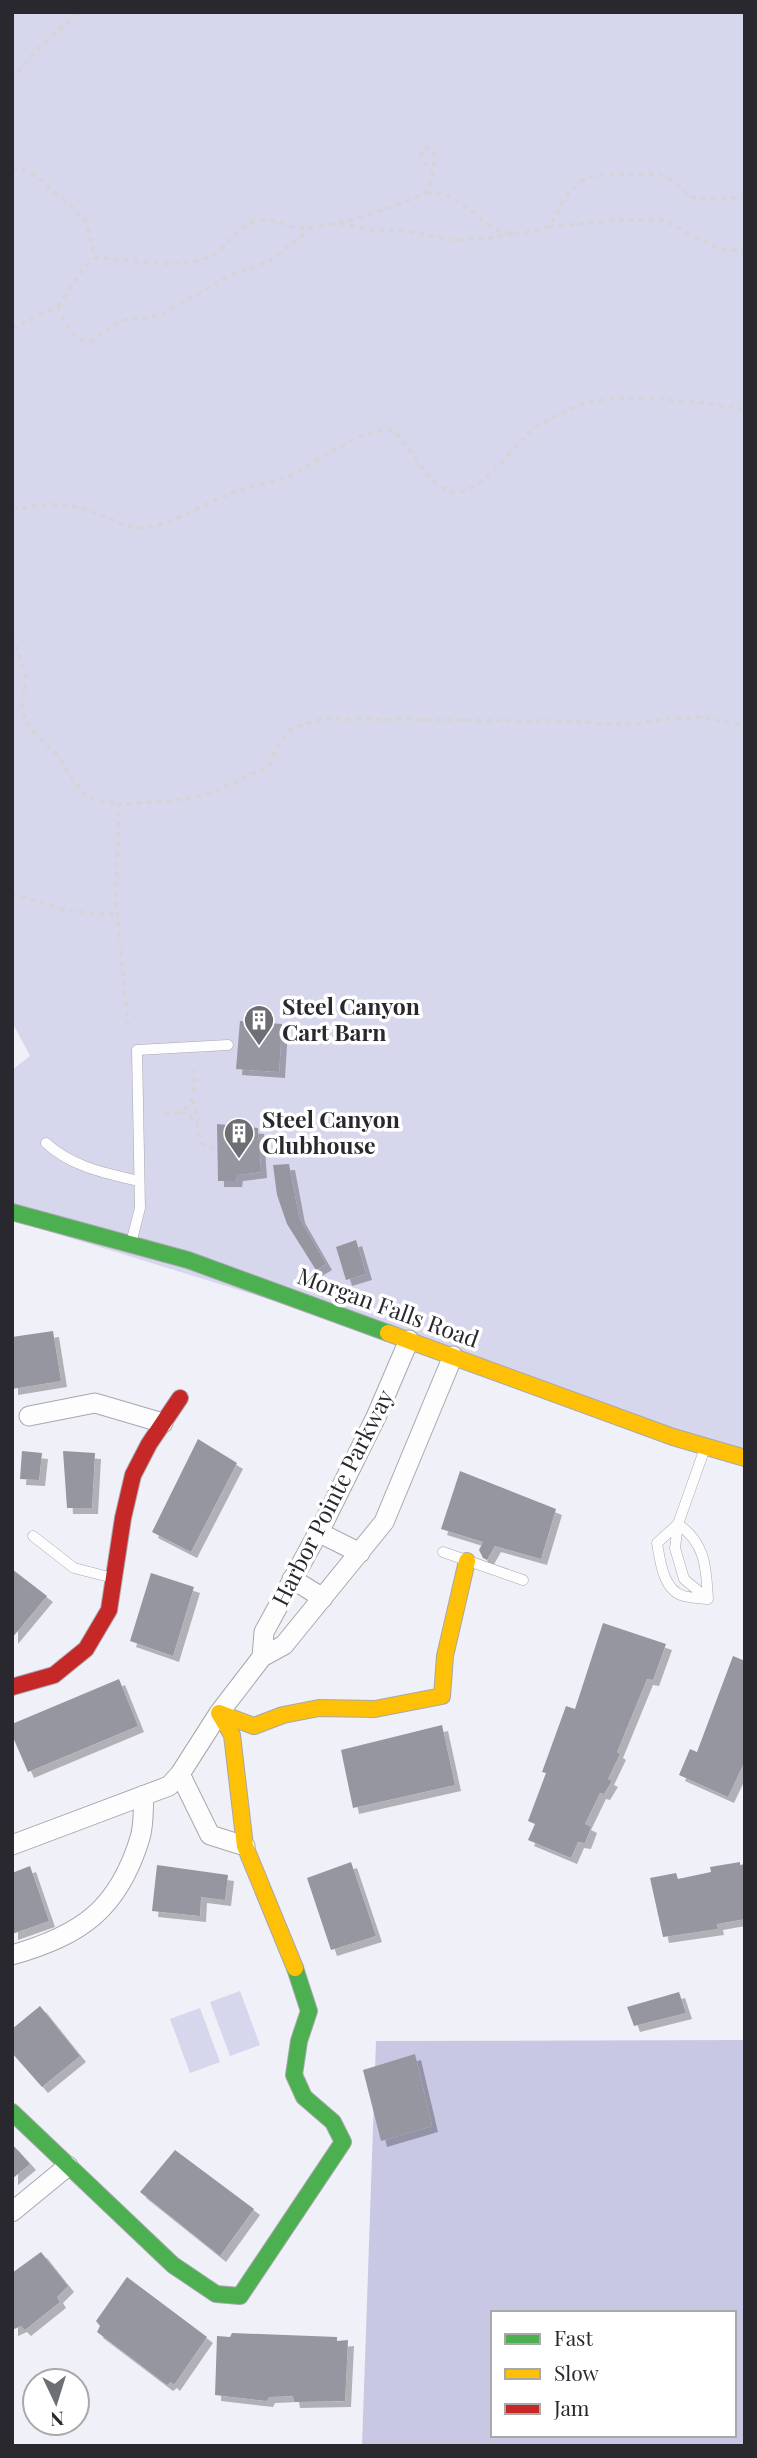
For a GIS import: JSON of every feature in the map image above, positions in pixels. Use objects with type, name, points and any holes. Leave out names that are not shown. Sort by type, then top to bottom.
[{"type":"street","name":"Morgan Falls Road","points":[[12,1212],[188,1260],[705,1448],[745,1458]]},
{"type":"street","name":"Harbor Pointe Parkway","points":[[262,1657],[264,1632],[376,1417],[409,1340]]},
{"type":"street","name":"Harbor Pointe Parkway","points":[[180,1774],[219,1713],[262,1657],[284,1645],[384,1522],[453,1356]]},
{"type":"street","points":[[12,1687],[54,1675],[86,1649],[109,1610],[133,1475],[149,1444],[180,1398]]},
{"type":"street","points":[[29,1416],[95,1403],[163,1423]]},
{"type":"street","points":[[318,1532],[360,1553]]},
{"type":"street","points":[[219,1713],[254,1726],[283,1715],[319,1708],[375,1709],[442,1696],[445,1656],[467,1561]]},
{"type":"street","points":[[292,1579],[323,1598]]},
{"type":"street","points":[[12,2112],[173,2265],[216,2294],[240,2296],[344,2143],[333,2122],[304,2097],[294,2075],[299,2041],[309,2011],[297,1973],[245,1846],[232,1735],[219,1713]]},
{"type":"street","points":[[12,1845],[169,1786],[180,1774],[210,1835],[245,1846]]},
{"type":"street","points":[[12,1955],[45,1945],[80,1927],[110,1901],[125,1875],[141,1837],[144,1796]]},
{"type":"street","points":[[12,2212],[68,2166]]},
{"type":"lane","points":[[131,1244],[140,1208],[136,1050],[228,1045]]},
{"type":"lane","points":[[46,1143],[61,1157],[99,1171],[139,1181]]},
{"type":"lane","points":[[705,1448],[678,1524],[675,1548],[684,1579],[708,1599]]},
{"type":"lane","points":[[678,1524],[692,1534],[706,1564],[708,1599]]},
{"type":"lane","points":[[678,1524],[657,1543],[661,1570],[675,1592],[682,1596],[708,1599]]},
{"type":"lane","points":[[33,1536],[74,1568],[114,1578]]},
{"type":"lane","points":[[443,1552],[523,1580]]},
{"type":"path","points":[[12,81],[36,50],[80,12]]},
{"type":"path","points":[[426,193],[432,182],[431,171],[435,158],[433,151],[426,148],[421,152],[422,159],[431,171]]},
{"type":"path","points":[[12,168],[31,172],[86,221],[95,258]]},
{"type":"path","points":[[549,227],[566,196],[584,180],[600,175],[658,174],[669,178],[691,197],[745,197]]},
{"type":"path","points":[[12,328],[58,306],[83,269],[95,258],[194,262],[219,251],[247,224],[255,222],[285,222],[300,229],[338,223],[436,192],[465,205],[503,231],[519,233]]},
{"type":"path","points":[[338,223],[455,240],[481,239],[549,227],[619,220],[663,220],[710,245],[724,250],[745,251]]},
{"type":"path","points":[[58,306],[74,336],[81,341],[90,342],[116,323],[164,313],[227,277],[269,261],[315,226]]},
{"type":"path","points":[[12,508],[45,504],[72,506],[94,511],[130,527],[160,525],[237,491],[265,485],[292,474],[340,447],[381,430],[393,430],[439,486],[452,491],[465,491],[481,482],[498,467],[515,444],[536,427],[588,402],[615,397],[709,404],[745,410]]},
{"type":"path","points":[[12,584],[12,613]]},
{"type":"path","points":[[12,636],[26,676],[22,710],[28,724],[56,753],[87,798],[119,804],[179,799],[209,793],[268,768],[286,732],[300,724],[325,719],[568,721],[627,725],[701,717],[745,726]]},
{"type":"path","points":[[119,804],[117,915],[128,1027]]},
{"type":"path","points":[[12,893],[68,911],[117,915]]},
{"type":"path","points":[[194,1070],[193,1098],[202,1144],[217,1148]]},
{"type":"path","points":[[178,1112],[193,1098]]},
{"type":"path","points":[[164,1114],[178,1112],[188,1115],[198,1124]]},
{"type":"shaded area","points":[[12,12],[745,12],[745,1461],[453,1356],[12,1220],[12,1070],[30,1056],[12,1022]]},
{"type":"shaded area","points":[[240,1991],[260,2045],[230,2056],[210,2002]]},
{"type":"shaded area","points":[[200,2008],[220,2062],[190,2073],[170,2019]]},
{"type":"shaded area","points":[[745,2040],[745,2446],[362,2446],[376,2041]]},
{"type":"building","name":"Steel Canyon Cart Barn","points":[[240,1021],[282,1024],[279,1072],[236,1069]]},
{"type":"building","name":"Steel Canyon Clubhouse","points":[[217,1124],[258,1128],[261,1172],[237,1175],[236,1181],[218,1181]]},
{"type":"building","points":[[289,1164],[299,1217],[326,1264],[316,1270],[287,1224],[277,1195],[273,1165]]},
{"type":"building","points":[[356,1240],[366,1274],[346,1280],[336,1247]]},
{"type":"building","points":[[53,1331],[61,1381],[12,1389],[12,1337]]},
{"type":"building","points":[[198,1439],[237,1463],[191,1552],[152,1532]]},
{"type":"building","points":[[22,1451],[42,1453],[39,1480],[20,1479]]},
{"type":"building","points":[[63,1451],[95,1453],[92,1508],[67,1508]]},
{"type":"building","points":[[460,1471],[556,1509],[541,1559],[495,1546],[487,1560],[479,1550],[483,1542],[441,1529]]},
{"type":"building","points":[[12,1569],[47,1596],[12,1638]]},
{"type":"building","points":[[151,1573],[194,1587],[173,1656],[130,1641]]},
{"type":"building","points":[[603,1623],[666,1644],[653,1680],[647,1679],[617,1752],[620,1754],[608,1779],[612,1781],[604,1794],[600,1793],[585,1824],[591,1827],[585,1843],[578,1842],[571,1858],[528,1840],[535,1824],[528,1821],[566,1706],[575,1709]]},
{"type":"building","points":[[733,1656],[745,1661],[745,1761],[728,1797],[679,1775],[690,1749],[697,1752]]},
{"type":"building","points":[[119,1679],[138,1726],[28,1772],[12,1735],[12,1724]]},
{"type":"building","points":[[442,1725],[455,1785],[353,1808],[341,1750]]},
{"type":"building","points":[[351,1862],[376,1936],[331,1950],[307,1878]]},
{"type":"building","points":[[740,1862],[740,1865],[745,1864],[745,1919],[717,1924],[718,1929],[663,1937],[650,1878],[676,1873],[678,1879],[711,1872],[710,1867]]},
{"type":"building","points":[[157,1865],[228,1875],[225,1900],[201,1897],[200,1916],[152,1911]]},
{"type":"building","points":[[30,1866],[49,1921],[12,1934],[12,1873]]},
{"type":"building","points":[[679,1992],[686,2013],[634,2026],[627,2007]]},
{"type":"building","points":[[40,2006],[80,2056],[42,2087],[12,2053],[12,2029]]},
{"type":"building","points":[[415,2054],[432,2126],[381,2141],[363,2070]]},
{"type":"building","points":[[12,2144],[30,2164],[12,2179]]},
{"type":"building","points":[[175,2150],[254,2209],[220,2256],[140,2192]]},
{"type":"building","points":[[41,2252],[68,2286],[57,2297],[60,2302],[25,2330],[21,2326],[12,2330],[12,2273]]},
{"type":"building","points":[[127,2277],[207,2337],[174,2385],[171,2382],[167,2385],[97,2332],[100,2326],[96,2321]]},
{"type":"building","points":[[232,2333],[337,2337],[337,2341],[348,2340],[345,2401],[294,2402],[293,2396],[269,2397],[267,2401],[215,2395],[217,2336],[230,2337]]},
{"type":"traffic: fast","points":[[12,1212],[188,1260],[388,1333]]},
{"type":"traffic: fast","points":[[12,2112],[173,2265],[216,2294],[240,2296],[343,2142],[333,2122],[304,2097],[294,2075],[299,2041],[309,2011],[295,1968]]},
{"type":"traffic: slow","points":[[388,1333],[673,1437],[745,1458]]},
{"type":"traffic: slow","points":[[219,1713],[254,1726],[283,1715],[319,1708],[375,1709],[442,1696],[445,1656],[467,1561]]},
{"type":"traffic: slow","points":[[219,1713],[232,1735],[245,1846],[295,1968]]},
{"type":"traffic: jam","points":[[12,1687],[54,1675],[86,1649],[109,1610],[123,1518],[133,1475],[149,1444],[180,1398]]},
{"type":"place","name":"Steel Canyon Cart Barn","points":[[259,1047]]},
{"type":"place","name":"Steel Canyon Clubhouse","points":[[239,1160]]}]
